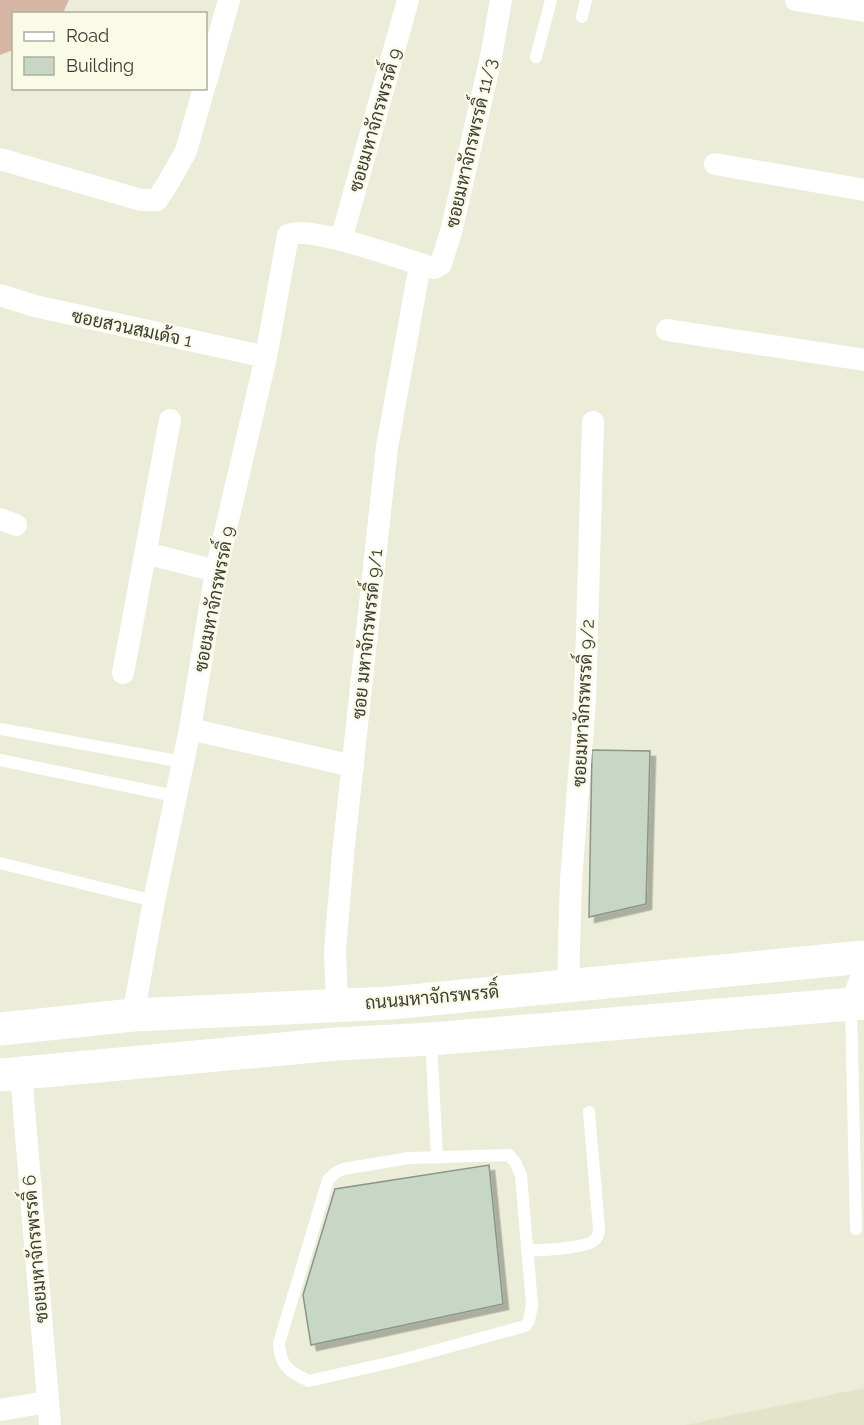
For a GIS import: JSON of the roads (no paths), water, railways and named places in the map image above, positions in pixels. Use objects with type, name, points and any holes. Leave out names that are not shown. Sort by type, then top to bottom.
[{"type":"main road","name":"ถนนมหาจักรพรรดิ์","points":[[0,1029],[133,1016],[391,1003],[864,957]]},
{"type":"main road","points":[[11,1074],[336,1044],[431,1039],[858,1004]]},
{"type":"street","points":[[207,78],[229,0]]},
{"type":"street","name":"ซอยมหาจักรพรรดิ์ 9","points":[[340,240],[408,0]]},
{"type":"street","name":"ซอยมหาจักรพรรดิ์ 11/3","points":[[420,265],[438,267],[445,255],[491,57],[501,0]]},
{"type":"street","points":[[796,0],[864,10]]},
{"type":"street","points":[[0,159],[141,200],[157,200],[186,151],[203,90]]},
{"type":"street","points":[[715,164],[864,190]]},
{"type":"street","name":"ซอยมหาจักรพรรดิ์ 9","points":[[133,1016],[154,901],[190,729],[216,571],[266,357],[288,235],[296,232],[340,240],[420,265]]},
{"type":"street","name":"ซอย มหาจักรพรรดิ์ 9/1","points":[[337,1005],[335,951],[352,766],[387,447],[420,265]]},
{"type":"street","name":"ซอยสวนสมเด้จ 1","points":[[0,295],[35,306],[266,357]]},
{"type":"street","points":[[667,330],[864,360]]},
{"type":"street","points":[[123,673],[170,420]]},
{"type":"street","name":"ซอยมหาจักรพรรดิ์ 9/2","points":[[568,984],[571,880],[585,700],[593,422]]},
{"type":"street","points":[[145,553],[216,571]]},
{"type":"street","points":[[190,729],[352,766]]},
{"type":"street","points":[[858,1004],[864,970]]},
{"type":"street","name":"ซอยมหาจักรพรรดิ์ 6","points":[[11,1074],[50,1425]]},
{"type":"street","points":[[0,1410],[47,1402]]},
{"type":"lane","points":[[536,57],[551,0]]},
{"type":"lane","points":[[582,17],[586,0]]},
{"type":"lane","points":[[0,729],[183,762]]},
{"type":"lane","points":[[0,760],[175,796]]},
{"type":"lane","points":[[0,863],[154,901]]},
{"type":"lane","points":[[856,1229],[858,1004]]},
{"type":"lane","points":[[431,1039],[436,1158]]},
{"type":"lane","points":[[527,1250],[540,1251],[584,1245],[598,1236],[590,1112]]},
{"type":"lane","points":[[510,1155],[521,1175],[527,1250],[532,1305],[529,1321],[525,1326],[401,1360],[309,1381],[284,1365],[279,1343],[328,1180],[334,1173],[409,1158],[510,1155]]}]
